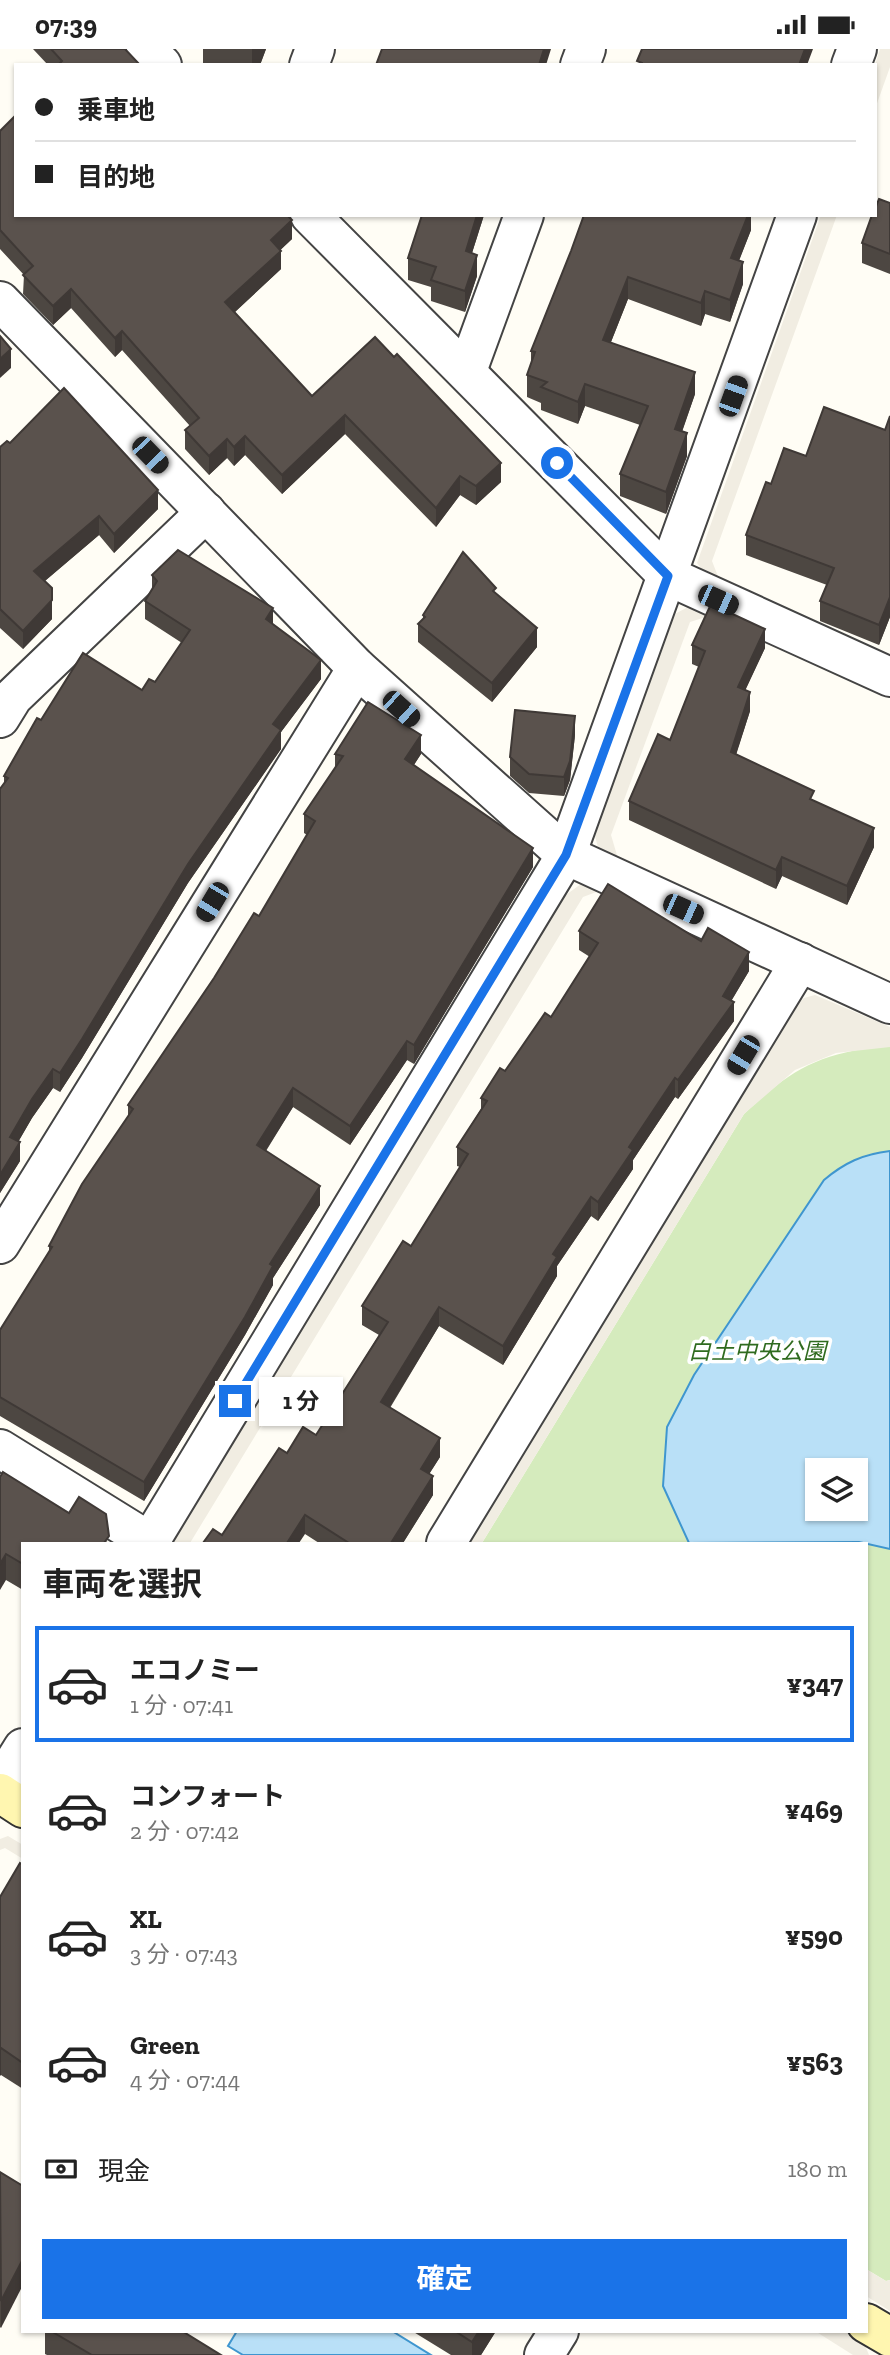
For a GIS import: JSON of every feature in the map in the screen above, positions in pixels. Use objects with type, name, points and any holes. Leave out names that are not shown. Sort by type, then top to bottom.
[{"type":"street","points":[[146,49],[160,63]]},
{"type":"street","points":[[312,217],[467,370],[668,576],[890,677]]},
{"type":"street","points":[[467,370],[523,217]]},
{"type":"street","points":[[150,1542],[566,855],[796,217]]},
{"type":"street","points":[[0,301],[357,668],[566,855],[890,1004]]},
{"type":"street","points":[[4,700],[206,512]]},
{"type":"street","points":[[0,1244],[357,668]]},
{"type":"street","points":[[447,1542],[800,963]]},
{"type":"street","points":[[0,1449],[147,1542]]},
{"type":"street","points":[[0,1784],[21,1751]]},
{"type":"street","points":[[0,1793],[21,1807]]},
{"type":"street","points":[[868,2324],[890,2337]]},
{"type":"street","points":[[544,2355],[558,2333]]},
{"type":"green space","name":"白土中央公園","points":[[890,1047],[890,2280],[886,2281],[868,2270],[868,1542],[483,1542],[744,1114],[791,1075],[823,1059],[860,1049]]},
{"type":"shaded area","points":[[880,49],[890,49],[890,67],[877,103],[877,63]]},
{"type":"shaded area","points":[[820,217],[836,217],[712,561],[719,579],[703,571],[697,563]]},
{"type":"shaded area","points":[[688,607],[709,616],[690,622],[611,835],[619,862],[599,851],[595,836],[666,628],[673,615]]},
{"type":"shaded area","points":[[581,884],[599,891],[583,897],[191,1542],[170,1542],[563,897]]},
{"type":"shaded area","points":[[815,995],[890,1027],[890,1047],[836,1053],[795,1070],[744,1114],[483,1542],[469,1542],[793,1008],[804,998]]},
{"type":"shaded area","points":[[8,1836],[21,1844],[21,1858],[5,1848],[0,1850],[0,1839]]},
{"type":"shaded area","points":[[868,2270],[886,2281],[890,2280],[890,2311],[868,2297]]},
{"type":"shaded area","points":[[818,2333],[847,2333],[864,2343],[869,2355],[853,2355]]},
{"type":"water","points":[[890,1151],[890,1549],[868,1542],[689,1542],[663,1486],[667,1427],[694,1375],[824,1180],[854,1160]]},
{"type":"water","points":[[236,2333],[395,2333],[431,2355],[243,2355],[228,2346]]},
{"type":"building","points":[[51,49],[125,49],[138,63],[60,63],[62,61]]},
{"type":"building","points":[[382,49],[544,49],[540,63],[377,63]]},
{"type":"building","points":[[642,49],[805,49],[800,63],[637,61]]},
{"type":"building","points":[[14,117],[14,217],[289,217],[292,220],[271,240],[281,251],[225,302],[312,396],[375,337],[394,357],[397,354],[501,463],[476,486],[460,476],[436,508],[345,415],[282,475],[245,436],[234,447],[227,439],[209,456],[185,430],[199,418],[122,331],[115,338],[71,289],[53,306],[23,275],[33,266],[0,230],[0,131]]},
{"type":"building","points":[[879,199],[890,203],[890,254],[862,243],[871,217],[877,217]]},
{"type":"building","points":[[421,217],[476,217],[466,251],[477,255],[465,291],[431,280],[436,267],[408,258]]},
{"type":"building","points":[[583,217],[747,217],[731,258],[743,262],[730,300],[705,291],[701,303],[628,277],[603,340],[695,372],[675,429],[687,433],[666,492],[620,474],[648,406],[585,384],[578,402],[541,387],[547,382],[527,375],[535,352],[531,351]]},
{"type":"building","points":[[0,336],[11,349],[0,359]]},
{"type":"building","points":[[64,388],[158,490],[114,534],[99,516],[34,571],[52,588],[52,600],[23,631],[0,609],[0,447],[7,441],[10,443]]},
{"type":"building","points":[[824,407],[885,430],[890,416],[890,597],[879,625],[820,601],[834,568],[746,535],[766,482],[771,484],[784,448],[806,456]]},
{"type":"building","points":[[178,550],[273,608],[266,619],[321,660],[273,724],[281,730],[188,864],[60,1073],[53,1069],[32,1099],[10,1137],[20,1142],[0,1175],[0,789],[8,778],[4,776],[37,718],[41,720],[83,653],[142,690],[149,679],[155,682],[190,630],[145,601],[157,581],[152,575]]},
{"type":"building","points":[[463,552],[496,588],[493,591],[537,628],[492,683],[418,624],[425,617],[423,615]]},
{"type":"building","points":[[711,604],[765,629],[738,687],[750,692],[731,752],[814,791],[810,799],[874,828],[847,886],[782,857],[776,870],[629,801],[658,734],[670,740],[705,651],[692,645]]},
{"type":"building","points":[[368,702],[421,735],[405,759],[533,848],[414,1045],[407,1041],[350,1126],[293,1088],[257,1145],[320,1186],[270,1264],[273,1266],[245,1317],[144,1482],[0,1397],[0,1330],[52,1247],[49,1246],[82,1184],[133,1109],[128,1105],[214,978],[254,913],[259,916],[315,821],[304,814],[343,756],[335,754]]},
{"type":"building","points":[[515,710],[575,716],[570,761],[564,777],[529,774],[510,757]]},
{"type":"building","points":[[608,884],[701,941],[708,928],[749,952],[723,996],[734,1002],[678,1080],[675,1078],[629,1147],[633,1150],[598,1202],[591,1197],[553,1254],[557,1257],[503,1346],[439,1307],[381,1402],[440,1438],[421,1469],[433,1476],[392,1542],[347,1542],[305,1515],[288,1542],[204,1542],[213,1529],[222,1535],[279,1448],[287,1453],[303,1427],[316,1435],[388,1322],[362,1306],[403,1241],[411,1246],[468,1154],[457,1147],[487,1101],[481,1098],[500,1068],[505,1071],[545,1013],[551,1017],[598,943],[579,931]]},
{"type":"building","points":[[3,1472],[69,1513],[79,1497],[106,1514],[109,1536],[105,1542],[21,1542],[21,1563],[6,1554],[0,1564],[0,1477]]},
{"type":"building","points":[[20,1863],[21,2062],[1,2048],[0,2050],[0,1897]]},
{"type":"building","points":[[0,2172],[21,2185],[21,2263],[1,2301]]},
{"type":"building","points":[[54,2333],[185,2333],[221,2355],[92,2355]]},
{"type":"building","points":[[458,2333],[478,2333],[472,2342]]},
{"type":"route","points":[[235,1401],[566,855],[668,576],[557,463]]}]
